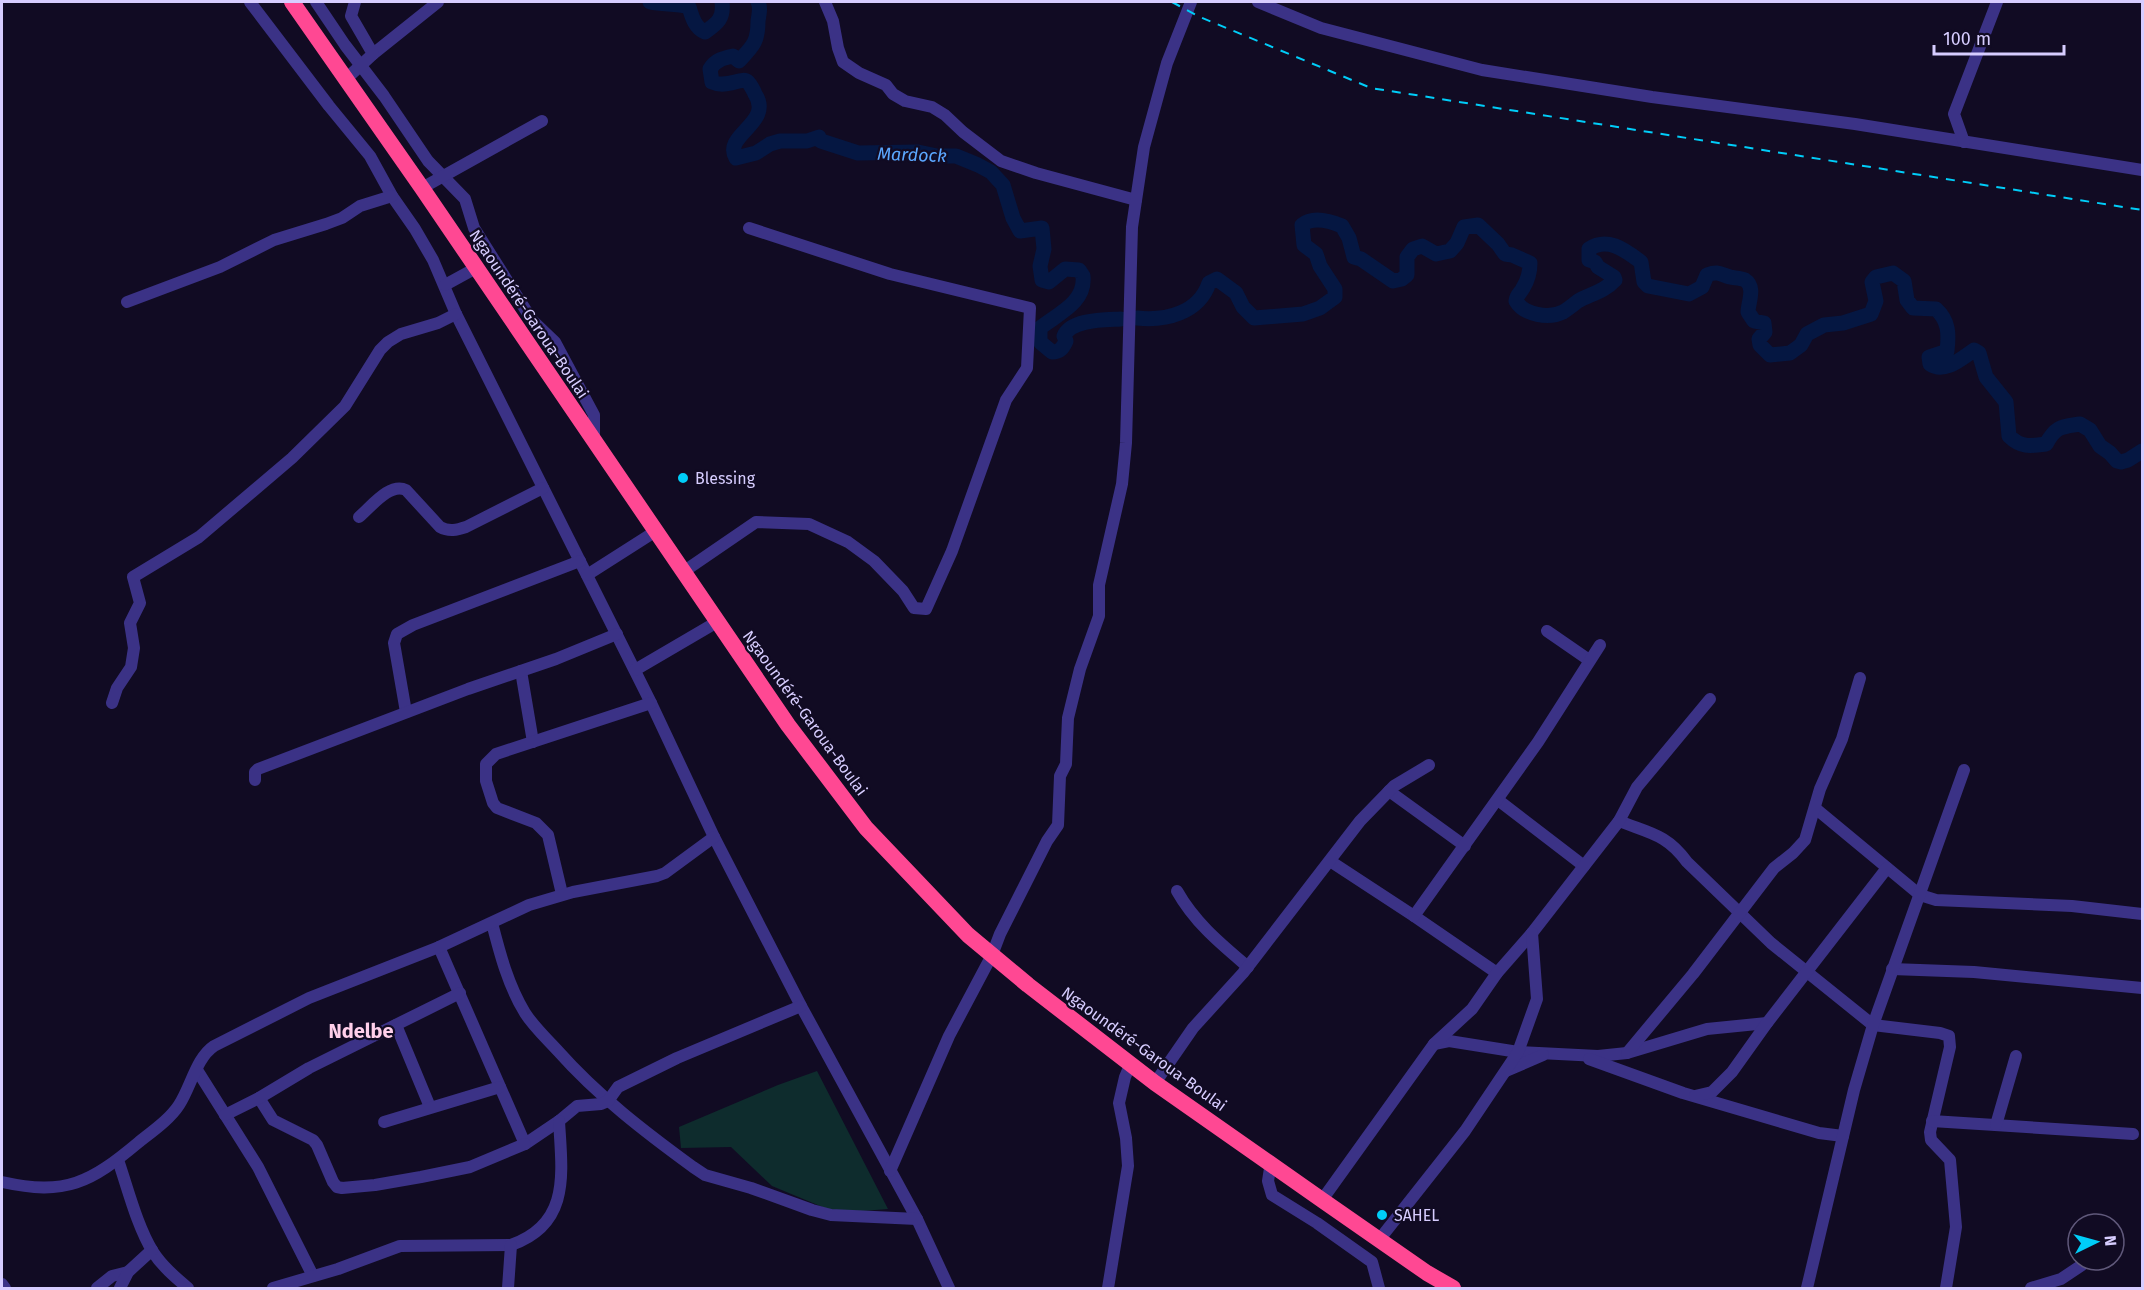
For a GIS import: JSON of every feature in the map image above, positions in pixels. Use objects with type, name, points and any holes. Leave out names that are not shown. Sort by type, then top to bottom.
[{"type":"highway","name":"Ngaoundéré-Garoua-Boulai","points":[[292,2],[422,188],[788,725],[866,828],[961,927],[1028,985],[1155,1083],[1380,1240],[1453,1288]]},
{"type":"street","points":[[250,2],[370,156],[392,196],[415,228],[635,670],[714,837],[801,1006],[917,1219],[949,1288]]},
{"type":"street","points":[[316,2],[428,161],[462,194],[474,228],[532,320],[555,342],[594,415],[594,440]]},
{"type":"street","points":[[355,2],[351,16],[373,54]]},
{"type":"street","points":[[346,79],[373,54],[438,2]]},
{"type":"street","points":[[825,2],[833,21],[843,62],[859,73],[886,85],[893,94],[905,101],[933,107],[1001,160],[1036,173],[1136,200]]},
{"type":"street","points":[[890,1172],[948,1036],[1058,825],[1060,776],[1066,764],[1068,718],[1080,669],[1099,616],[1100,585],[1122,484],[1126,443],[1132,227],[1144,147],[1167,63],[1191,2]]},
{"type":"street","points":[[1258,2],[1321,28],[1482,70],[1652,97],[1855,124],[2142,170]]},
{"type":"street","points":[[1964,142],[1954,114],[1997,2]]},
{"type":"street","points":[[422,188],[542,121]]},
{"type":"street","points":[[126,302],[220,267],[274,240],[326,224],[342,218],[360,206],[392,196]]},
{"type":"street","points":[[683,572],[756,522],[809,524],[848,542],[874,561],[903,591],[915,608],[926,609],[951,551],[1006,400],[1027,369],[1030,308],[890,274],[749,228]]},
{"type":"street","points":[[445,285],[476,268]]},
{"type":"street","points":[[112,703],[117,688],[130,667],[134,648],[130,623],[140,603],[133,577],[199,537],[292,459],[345,406],[380,350],[388,342],[407,331],[438,323],[456,314]]},
{"type":"street","points":[[359,517],[391,490],[401,488],[406,490],[440,527],[452,530],[466,527],[543,488]]},
{"type":"street","points":[[587,575],[656,531]]},
{"type":"street","points":[[406,712],[394,643],[397,634],[413,625],[580,561]]},
{"type":"street","points":[[635,670],[717,622]]},
{"type":"street","points":[[1547,631],[1589,660]]},
{"type":"street","points":[[255,780],[255,772],[258,769],[617,634]]},
{"type":"street","points":[[1414,916],[1538,742],[1600,645]]},
{"type":"street","points":[[520,671],[533,742]]},
{"type":"street","points":[[1627,1053],[1693,974],[1774,868],[1805,840],[1820,789],[1842,739],[1860,678]]},
{"type":"street","points":[[1322,1200],[1434,1044],[1472,1009],[1497,973],[1532,933],[1618,821],[1638,787],[1710,699]]},
{"type":"street","points":[[562,894],[548,835],[536,823],[497,808],[486,782],[486,764],[496,754],[651,703]]},
{"type":"street","points":[[1155,1083],[1193,1028],[1248,967],[1360,821],[1394,786],[1429,765]]},
{"type":"street","points":[[1807,1288],[1843,1136],[1873,1025],[1964,770]]},
{"type":"street","points":[[1389,791],[1465,846]]},
{"type":"street","points":[[1498,800],[1584,866]]},
{"type":"street","points":[[1815,808],[1920,895],[1936,900],[2072,906],[2142,915]]},
{"type":"street","points":[[1618,821],[1653,832],[1677,848],[1687,862],[1771,943],[1873,1025],[1949,1036],[1950,1047],[1932,1120],[1931,1140],[1950,1160],[1956,1227],[1946,1288]]},
{"type":"street","points":[[2,1182],[29,1188],[68,1186],[81,1182],[118,1160],[177,1108],[196,1070],[208,1050],[214,1046],[309,998],[439,947],[529,905],[562,894],[657,876],[685,860],[714,837]]},
{"type":"street","points":[[1330,861],[1497,973]]},
{"type":"street","points":[[1695,1096],[1712,1092],[1732,1072],[1887,868]]},
{"type":"street","points":[[1177,891],[1188,911],[1248,967]]},
{"type":"street","points":[[492,923],[511,984],[526,1014],[572,1066],[608,1101],[660,1143],[705,1174],[812,1210],[831,1215],[917,1219]]},
{"type":"street","points":[[1380,1240],[1465,1131],[1518,1052],[1537,999],[1532,933]]},
{"type":"street","points":[[439,947],[525,1144]]},
{"type":"street","points":[[1892,969],[1974,972],[2142,987]]},
{"type":"street","points":[[225,1115],[309,1068],[460,993]]},
{"type":"street","points":[[259,1098],[273,1120],[312,1140],[317,1145],[337,1187],[375,1185],[470,1167],[525,1144],[560,1121],[577,1106],[608,1101],[618,1087],[677,1058],[801,1006]]},
{"type":"street","points":[[1434,1044],[1449,1041],[1518,1052],[1598,1056],[1627,1053],[1707,1029],[1767,1023]]},
{"type":"street","points":[[396,1025],[430,1107]]},
{"type":"street","points":[[1505,1071],[1550,1053]]},
{"type":"street","points":[[1576,1054],[1695,1096],[1819,1132],[1843,1136]]},
{"type":"street","points":[[1996,1125],[2016,1056]]},
{"type":"street","points":[[1108,1288],[1128,1166],[1126,1138],[1119,1103],[1131,1063]]},
{"type":"street","points":[[196,1070],[258,1167],[313,1276]]},
{"type":"street","points":[[384,1122],[500,1087]]},
{"type":"street","points":[[1932,1120],[2133,1134]]},
{"type":"street","points":[[273,1288],[338,1269],[400,1246],[511,1245],[522,1241],[541,1228],[556,1207],[562,1173],[560,1121]]},
{"type":"street","points":[[118,1160],[152,1250],[163,1266],[188,1288]]},
{"type":"street","points":[[1271,1162],[1268,1181],[1272,1195],[1372,1262],[1379,1288]]},
{"type":"street","points":[[508,1288],[511,1245]]},
{"type":"street","points":[[120,1288],[128,1272],[152,1250]]},
{"type":"street","points":[[97,1288],[111,1276],[128,1272]]},
{"type":"street","points":[[2031,1288],[2061,1279],[2072,1272]]},
{"type":"street","points":[[2,1284],[5,1288]]},
{"type":"green space","points":[[817,1071],[888,1209],[837,1213],[772,1186],[731,1147],[681,1148],[679,1127]]},
{"type":"waterway","name":"Mardock","points":[[650,2],[689,7],[696,25],[705,32],[719,20],[722,2]]},
{"type":"waterway","name":"Mardock","points":[[758,2],[760,9],[757,34],[751,47],[739,61],[733,56],[717,61],[710,69],[712,82],[718,84],[742,80],[748,82],[759,104],[754,121],[736,142],[734,150],[736,158],[756,153],[780,141],[807,141],[819,137],[821,141],[858,153],[918,152],[937,156],[956,156],[978,165],[991,172],[1003,185],[1013,218],[1020,231],[1042,228],[1044,249],[1040,266],[1042,280],[1049,282],[1065,269],[1079,270],[1083,276],[1083,285],[1075,301],[1040,328],[1040,342],[1052,352],[1057,351],[1066,341],[1064,336],[1068,330],[1074,326],[1098,320],[1121,319]]},
{"type":"waterway","name":"Mardock","points":[[1137,318],[1159,318],[1180,313],[1198,302],[1209,283],[1217,279],[1236,293],[1243,307],[1254,318],[1303,314],[1320,308],[1335,297],[1335,289],[1320,266],[1316,254],[1304,245],[1302,225],[1316,220],[1342,226],[1349,238],[1354,257],[1361,259],[1393,281],[1407,275],[1407,257],[1413,249],[1422,246],[1436,254],[1450,251],[1457,243],[1464,227],[1478,225],[1505,254],[1530,263],[1527,279],[1516,301],[1525,310],[1544,315],[1563,312],[1615,280],[1595,262],[1589,260],[1589,249],[1596,245],[1616,246],[1641,262],[1644,282],[1648,286],[1689,294],[1702,287],[1707,275],[1719,273],[1743,279],[1748,283],[1751,291],[1748,312],[1754,321],[1764,323],[1765,332],[1759,339],[1760,345],[1770,355],[1790,353],[1801,345],[1807,334],[1824,325],[1843,323],[1871,314],[1876,301],[1872,282],[1876,277],[1893,273],[1904,281],[1907,300],[1913,308],[1936,309],[1946,323],[1947,351],[1929,357],[1930,364],[1936,367],[1947,366],[1959,361],[1974,350],[1979,353],[1986,377],[2006,402],[2009,436],[2013,440],[2026,445],[2046,444],[2060,428],[2080,424],[2090,430],[2100,446],[2117,461],[2128,460],[2142,451]]},
{"type":"railway","points":[[1172,2],[1200,17],[1371,88],[2142,210]]},
{"type":"place","name":"Blessing","points":[[683,478]]},
{"type":"place","name":"SAHEL","points":[[1382,1215]]},
{"type":"district","name":"Ndelbe","points":[[361,1031]]}]
